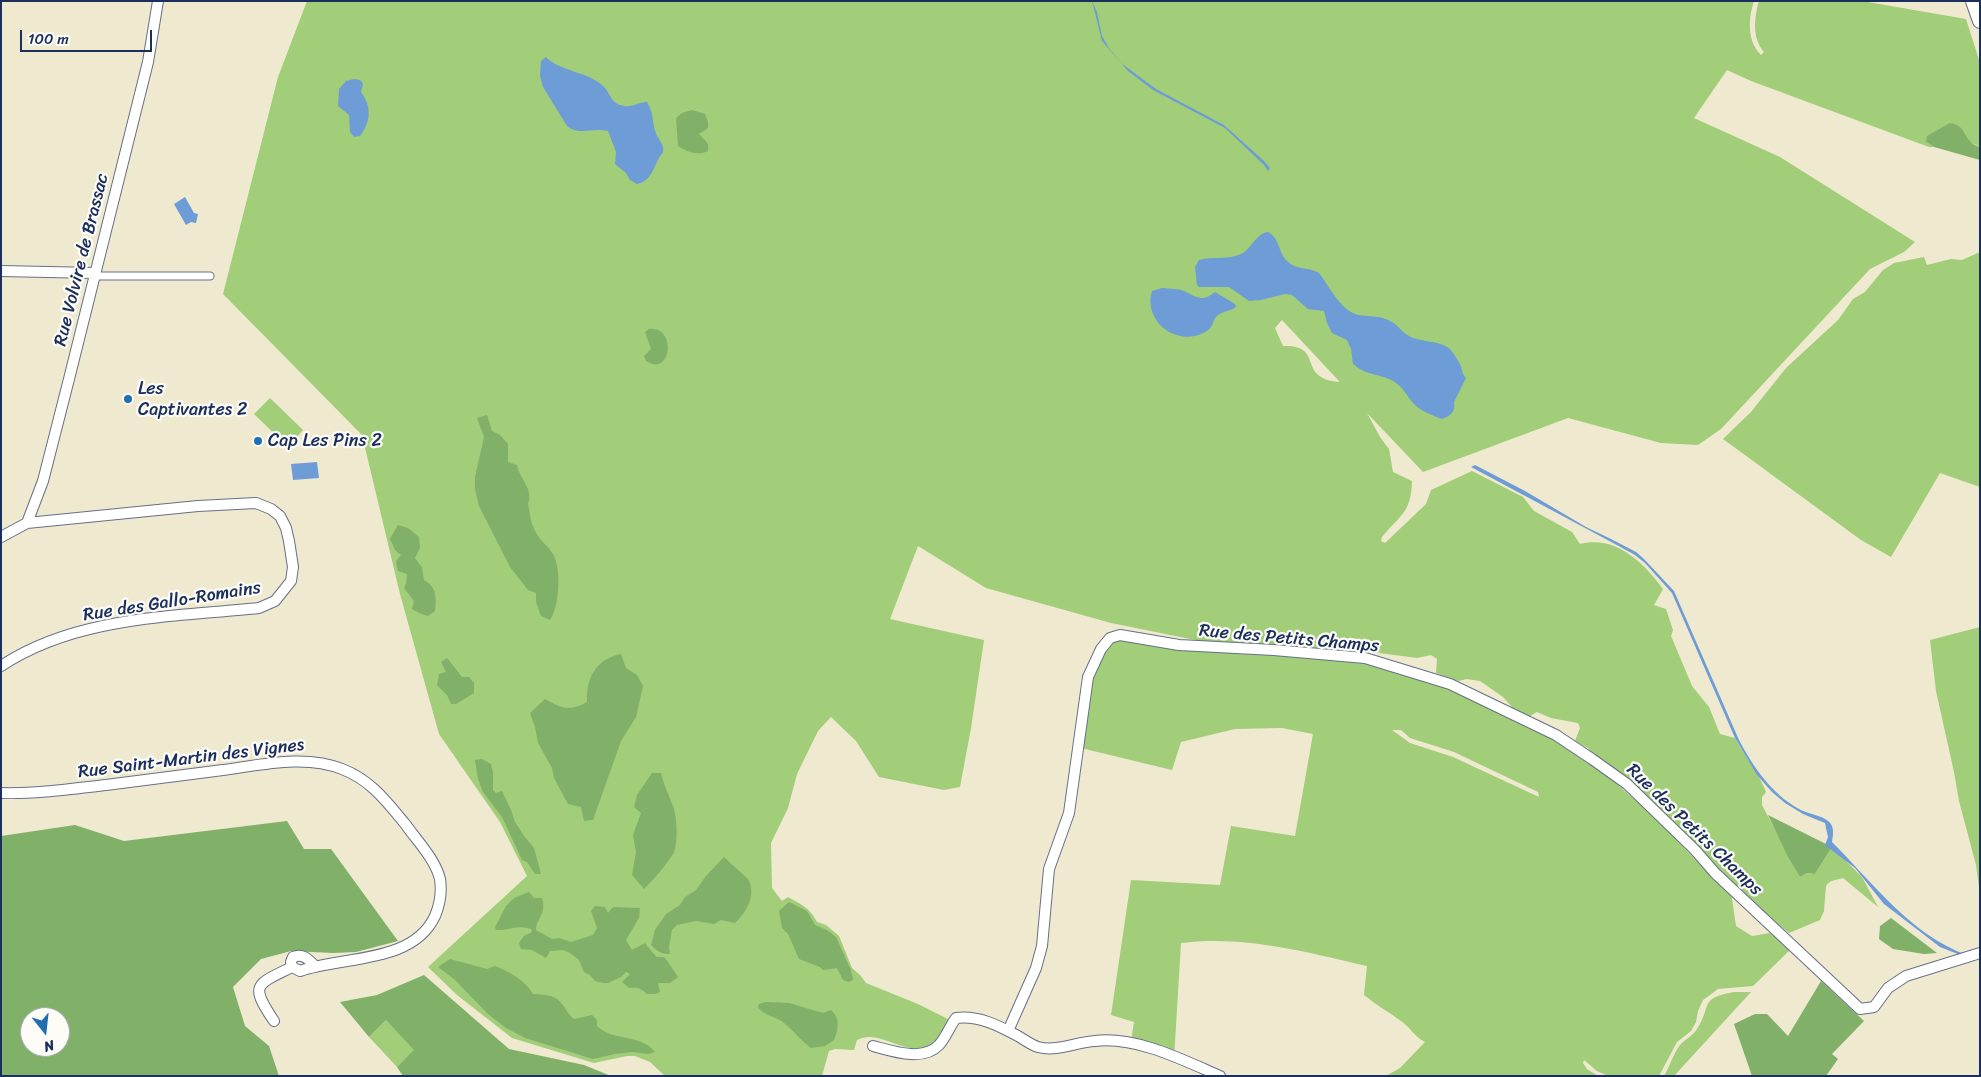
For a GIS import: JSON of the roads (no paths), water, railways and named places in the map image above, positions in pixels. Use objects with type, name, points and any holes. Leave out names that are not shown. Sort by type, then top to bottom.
[{"type":"main road","points":[[1973,1],[1980,21]]},
{"type":"street","name":"Rue Volvire de Brassac","points":[[27,523],[43,481],[95,274],[148,62],[158,1]]},
{"type":"street","points":[[1,271],[210,276]]},
{"type":"street","name":"Rue des Gallo-Romains","points":[[1,537],[27,523],[198,506],[256,503],[275,512],[283,522],[291,550],[293,567],[290,581],[275,601],[259,608],[148,619],[81,632],[21,654],[1,666]]},
{"type":"street","name":"Rue des Petits Champs","points":[[1008,1031],[1036,968],[1042,946],[1049,869],[1069,813],[1088,677],[1101,649],[1110,638],[1120,635],[1179,645],[1274,650],[1365,658],[1450,684],[1556,735],[1627,784],[1688,844],[1714,873],[1860,1009],[1874,1007],[1888,988],[1906,976],[1980,953]]},
{"type":"street","name":"Rue Saint-Martin des Vignes","points":[[1,793],[53,792],[262,765],[313,761],[342,768],[365,781],[385,798],[430,857],[438,872],[441,890],[436,914],[421,934],[407,945],[391,952],[357,960],[315,966],[309,960],[298,956],[293,957],[292,967],[262,982],[259,987],[260,1001],[274,1021]]},
{"type":"street","points":[[874,1046],[915,1054],[929,1052],[939,1045],[956,1018],[964,1017],[984,1021],[1008,1031],[1036,1047],[1058,1049],[1096,1040],[1127,1042],[1170,1054],[1220,1076]]},
{"type":"water","points":[[1092,1],[1097,12],[1102,36],[1120,62],[1102,41]]},
{"type":"water","points":[[546,57],[559,66],[596,80],[605,87],[617,104],[632,106],[647,102],[657,135],[662,144],[663,153],[646,180],[637,184],[630,180],[626,173],[615,164],[616,152],[608,131],[582,131],[567,126],[543,87],[540,76],[541,61]]},
{"type":"water","points":[[1121,63],[1156,89],[1224,125],[1264,161],[1270,168],[1268,171],[1225,128],[1153,90],[1128,71]]},
{"type":"water","points":[[360,80],[363,84],[361,92],[367,103],[369,114],[364,131],[360,136],[354,137],[350,132],[349,115],[338,106],[339,89],[346,81]]},
{"type":"water","points":[[185,197],[194,213],[198,214],[196,223],[191,222],[186,225],[174,204]]},
{"type":"water","points":[[1268,232],[1275,238],[1282,254],[1290,264],[1319,273],[1341,303],[1352,312],[1358,315],[1388,320],[1413,338],[1437,343],[1450,349],[1460,364],[1466,378],[1454,402],[1452,413],[1442,419],[1425,412],[1414,404],[1397,384],[1388,378],[1368,373],[1358,368],[1353,364],[1351,349],[1347,340],[1332,333],[1324,311],[1308,309],[1292,295],[1285,294],[1249,301],[1229,287],[1199,287],[1197,285],[1195,267],[1199,260],[1231,257],[1241,254],[1260,236]]},
{"type":"water","points":[[1162,288],[1181,290],[1200,298],[1207,297],[1215,292],[1235,304],[1236,307],[1218,315],[1206,332],[1191,336],[1181,336],[1163,328],[1152,312],[1150,302],[1152,291]]},
{"type":"water","points":[[317,462],[319,478],[293,480],[291,464]]},
{"type":"water","points":[[1475,465],[1525,491],[1586,527],[1636,552],[1644,559],[1674,591],[1739,740],[1750,760],[1764,779],[1789,803],[1803,811],[1822,817],[1830,823],[1833,831],[1832,842],[1910,921],[1928,935],[1967,955],[1963,956],[1940,947],[1884,904],[1855,868],[1825,845],[1828,837],[1825,823],[1803,814],[1785,803],[1757,775],[1735,738],[1672,593],[1645,563],[1635,555],[1471,467]]},
{"type":"place","name":"Les Captivantes 2","points":[[128,399]]},
{"type":"place","name":"Cap Les Pins 2","points":[[258,441]]}]
